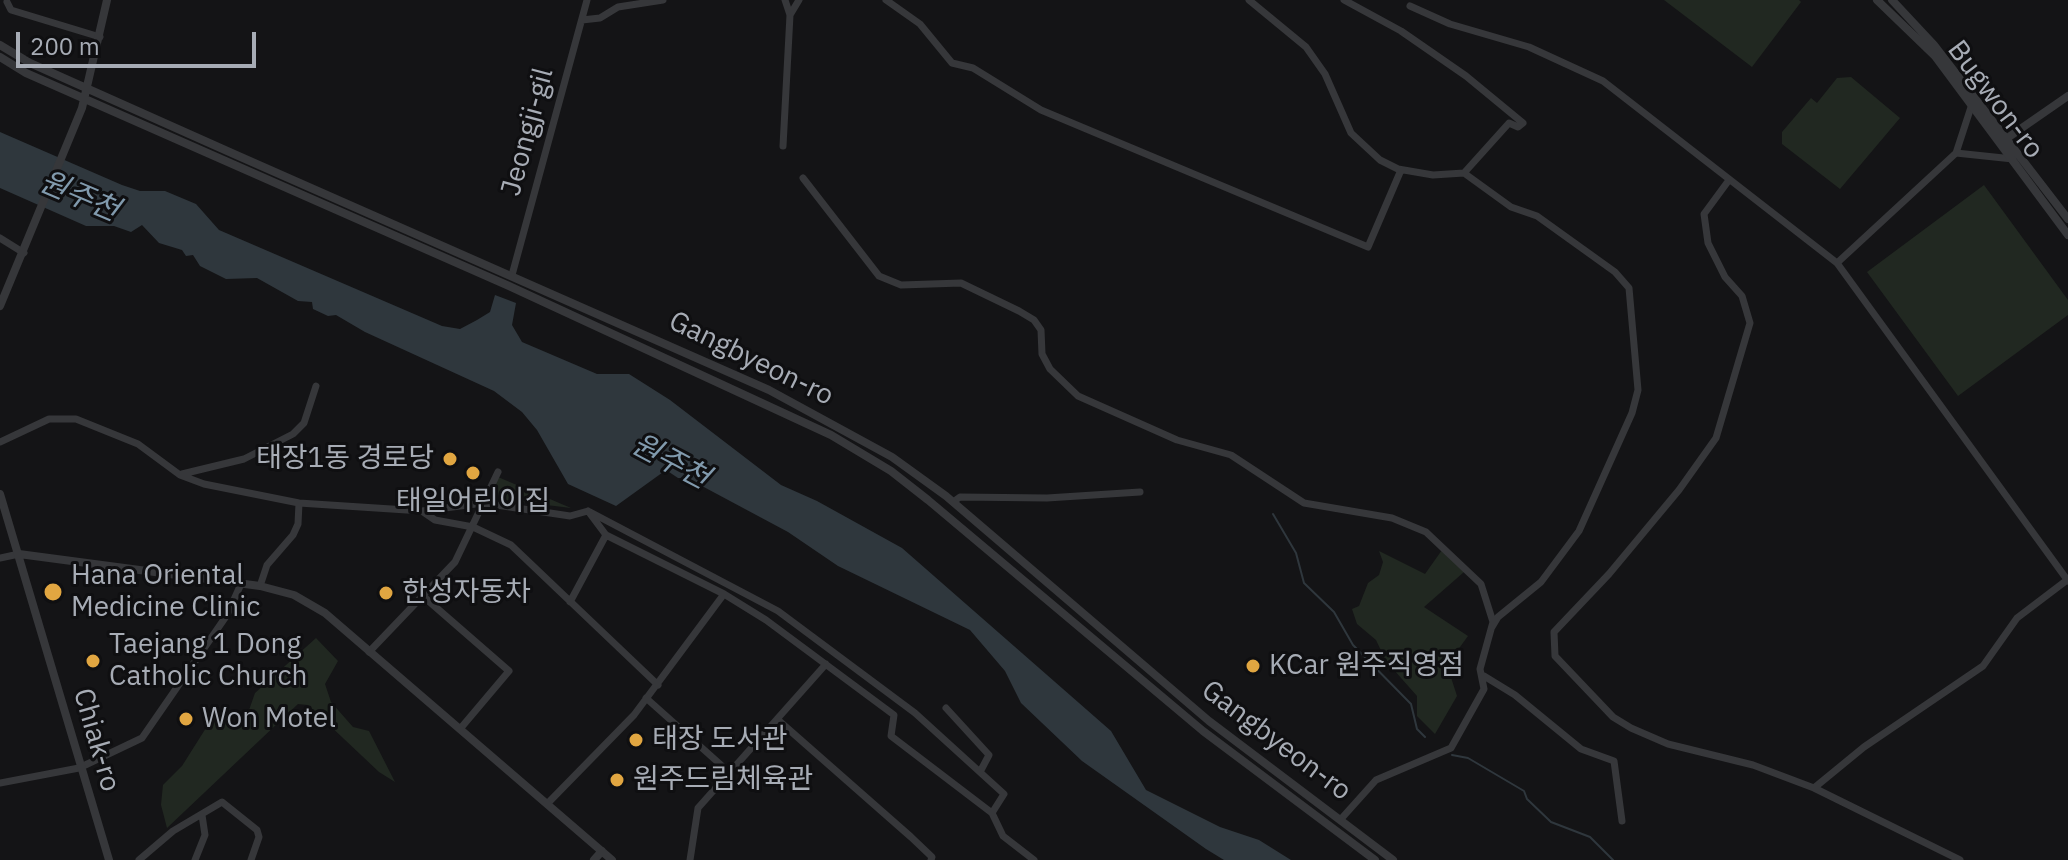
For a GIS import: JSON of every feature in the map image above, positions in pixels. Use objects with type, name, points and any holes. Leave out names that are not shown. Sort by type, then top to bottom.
[{"type":"street","points":[[0,306],[33,233],[82,108],[107,0]]},
{"type":"street","name":"Jeongji-gil","points":[[512,275],[587,0]]},
{"type":"street","points":[[582,20],[600,18],[618,7],[663,0]]},
{"type":"street","points":[[783,146],[790,15],[785,0]]},
{"type":"street","points":[[790,15],[799,0]]},
{"type":"street","points":[[886,0],[920,24],[952,63],[973,68],[1041,110],[1368,247],[1401,170]]},
{"type":"street","points":[[1249,0],[1306,47],[1325,74],[1351,133],[1380,160],[1401,170],[1433,175],[1464,173],[1511,207],[1537,216],[1625,281],[1631,297],[1638,390],[1632,413],[1579,531],[1541,582],[1498,617],[1490,630]]},
{"type":"street","points":[[1344,0],[1401,31],[1466,76],[1523,123],[1518,127],[1509,123],[1464,173]]},
{"type":"street","name":"Bugwon-ro","points":[[1877,0],[1916,35],[2068,219]]},
{"type":"street","name":"Bugwon-ro","points":[[1892,0],[1934,45],[2004,140],[2013,159],[2068,235]]},
{"type":"street","points":[[7,2],[11,10],[100,37]]},
{"type":"street","points":[[1410,6],[1450,24],[1529,47],[1603,81],[1837,263],[2068,581],[2017,618],[1983,666],[1864,747],[1814,788]]},
{"type":"street","name":"Gangbyeon-ro","points":[[0,45],[87,92],[831,435],[891,471],[1203,731],[1375,860]]},
{"type":"street","name":"Gangbyeon-ro","points":[[0,57],[26,73],[87,92],[512,275],[769,390],[892,457],[953,502],[1209,721],[1393,860]]},
{"type":"street","points":[[2004,140],[2068,96]]},
{"type":"street","points":[[1837,263],[1956,153],[1972,103]]},
{"type":"street","points":[[1956,153],[2013,159]]},
{"type":"street","points":[[803,178],[879,276],[901,285],[961,283],[1034,320],[1041,330],[1042,354],[1050,369],[1078,396],[1177,440],[1231,455],[1304,503],[1392,518],[1426,532],[1481,584],[1493,622],[1480,669],[1484,676],[1515,695],[1581,749],[1614,761],[1622,821]]},
{"type":"street","points":[[1729,180],[1704,214],[1708,243],[1725,277],[1742,296],[1750,323],[1716,438],[1679,490],[1619,562],[1563,619],[1551,642],[1555,656],[1613,717],[1631,728],[1668,744],[1753,765],[1814,788],[1960,860]]},
{"type":"street","points":[[0,238],[24,253]]},
{"type":"street","points":[[509,286],[512,275]]},
{"type":"street","points":[[180,475],[244,459],[293,434],[304,423],[316,386]]},
{"type":"street","points":[[0,442],[49,419],[76,419],[138,444],[180,475],[204,484],[299,503],[422,511],[483,503],[570,516],[588,511],[778,611],[915,713],[1004,794],[992,813]]},
{"type":"street","points":[[369,652],[455,562],[498,472]]},
{"type":"street","points":[[953,502],[960,497],[1047,498],[1140,492]]},
{"type":"street","name":"Chiak-ro","points":[[0,494],[79,768],[109,860]]},
{"type":"street","points":[[260,586],[267,565],[293,535],[299,503]]},
{"type":"street","points":[[422,511],[435,520],[473,527],[511,545],[658,685]]},
{"type":"street","points":[[588,511],[606,535],[724,594],[894,715],[891,736],[992,813],[1003,836],[1034,860]]},
{"type":"street","points":[[570,602],[606,535]]},
{"type":"street","points":[[0,558],[19,554],[260,586],[294,595],[325,613],[612,860]]},
{"type":"street","points":[[1,781],[79,768],[142,738],[227,615],[241,584]]},
{"type":"street","points":[[547,804],[658,685],[724,594]]},
{"type":"street","points":[[424,597],[509,671],[460,729]]},
{"type":"street","points":[[690,860],[698,808],[826,664]]},
{"type":"street","points":[[1332,830],[1376,780],[1451,748],[1484,689],[1484,676]]},
{"type":"street","points":[[646,698],[730,773]]},
{"type":"street","points":[[946,708],[989,755],[980,772]]},
{"type":"street","points":[[778,720],[932,858]]},
{"type":"street","points":[[139,860],[173,831],[222,802],[257,830],[259,837],[251,860]]},
{"type":"street","points":[[195,860],[205,835],[202,815]]},
{"type":"street","points":[[594,860],[602,851]]},
{"type":"shaded area","points":[[1664,0],[1799,0],[1801,2],[1752,67]]},
{"type":"shaded area","points":[[1851,77],[1900,118],[1840,189],[1782,144],[1782,132],[1811,98],[1817,103],[1837,78]]},
{"type":"shaded area","points":[[1984,185],[2068,300],[2068,315],[1958,396],[1867,272]]},
{"type":"shaded area","points":[[498,477],[571,508],[489,498]]},
{"type":"shaded area","points":[[1442,550],[1464,572],[1424,607],[1468,636],[1447,665],[1457,696],[1435,734],[1417,716],[1417,696],[1386,661],[1376,640],[1357,624],[1352,609],[1359,606],[1368,583],[1379,575],[1383,562],[1379,551],[1425,574]]},
{"type":"shaded area","points":[[316,638],[338,661],[325,684],[331,702],[353,727],[369,731],[395,782],[379,772],[308,705],[298,704],[167,828],[161,805],[163,785],[182,766],[211,720],[238,724],[248,713],[255,693]]},
{"type":"water","name":"원주천","points":[[0,132],[122,185],[140,191],[165,191],[196,204],[219,230],[442,326],[460,329],[477,320],[490,312],[495,295],[516,303],[512,325],[522,342],[597,374],[629,374],[670,400],[781,485],[817,501],[902,548],[1111,731],[1146,790],[1220,827],[1259,840],[1291,860],[1224,860],[1206,849],[1082,761],[1021,703],[1005,671],[970,630],[838,566],[788,532],[687,478],[678,478],[666,470],[616,506],[568,484],[537,430],[522,412],[494,391],[365,332],[336,315],[328,316],[313,309],[312,302],[298,301],[257,278],[226,279],[200,266],[193,255],[186,256],[182,250],[159,243],[142,225],[131,232],[114,226],[86,226],[0,188]]},
{"type":"waterway","points":[[1273,514],[1296,553],[1304,583],[1334,612],[1353,645],[1411,704],[1417,729],[1425,737]]},
{"type":"waterway","points":[[1452,755],[1468,758],[1524,791],[1527,799],[1551,822],[1590,837],[1613,860]]},
{"type":"place","name":"태장1동 경로당","points":[[450,459]]},
{"type":"place","name":"태일어린이집","points":[[473,473]]},
{"type":"place","name":"Hana Oriental Medicine Clinic","points":[[53,592]]},
{"type":"place","name":"한성자동차","points":[[386,593]]},
{"type":"place","name":"Taejang 1 Dong Catholic Church","points":[[93,661]]},
{"type":"place","name":"KCar 원주직영점","points":[[1253,666]]},
{"type":"place","name":"Won Motel","points":[[186,719]]},
{"type":"place","name":"태장 도서관","points":[[636,740]]},
{"type":"place","name":"원주드림체육관","points":[[617,780]]}]
